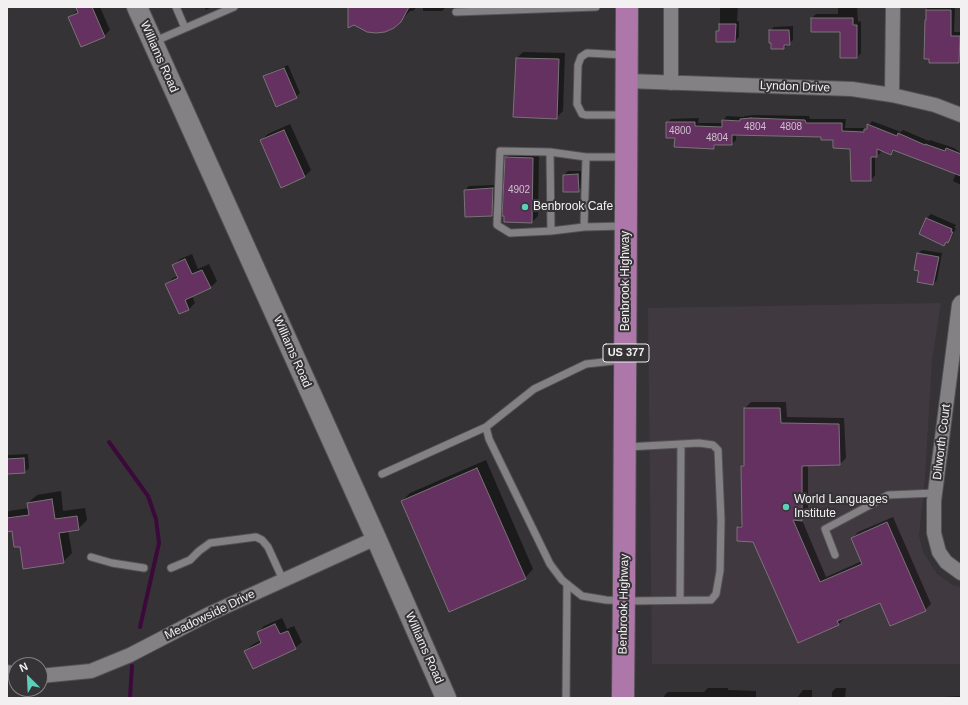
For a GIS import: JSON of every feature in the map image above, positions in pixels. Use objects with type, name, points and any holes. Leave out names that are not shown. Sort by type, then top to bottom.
[{"type":"main road","name":"Benbrook Highway","points":[[623,698],[626,601],[625,447],[627,7]]},
{"type":"street","name":"Williams Road","points":[[137,7],[376,538],[446,698]]},
{"type":"street","points":[[671,7],[671,83]]},
{"type":"street","points":[[892,95],[893,7]]},
{"type":"street","name":"Lyndon Drive","points":[[627,81],[852,89],[892,95],[935,105],[961,115]]},
{"type":"street","name":"Dilworth Court","points":[[961,302],[959,305],[936,493],[934,533],[939,552],[946,562],[961,573]]},
{"type":"street","name":"Meadowside Drive","points":[[48,675],[91,671],[130,655],[209,614],[376,538]]},
{"type":"lane","points":[[176,7],[185,28]]},
{"type":"lane","points":[[153,42],[234,7]]},
{"type":"lane","points":[[456,12],[596,7]]},
{"type":"lane","points":[[626,115],[586,115],[582,114],[577,104],[578,65],[581,57],[587,53],[627,55]]},
{"type":"lane","points":[[626,158],[586,157],[550,152],[500,150],[497,225],[510,233],[551,231],[584,227],[626,226]]},
{"type":"lane","points":[[550,152],[551,231]]},
{"type":"lane","points":[[584,227],[586,157]]},
{"type":"lane","points":[[382,474],[486,427],[534,389],[586,364],[626,359]]},
{"type":"lane","points":[[486,427],[489,439],[550,564],[562,580],[582,596],[606,600],[626,601],[712,600],[716,594],[720,571],[721,520],[718,450],[712,445],[699,443],[625,447]]},
{"type":"lane","points":[[680,600],[681,444]]},
{"type":"lane","points":[[835,554],[825,529],[888,495],[936,493]]},
{"type":"lane","points":[[171,568],[190,560],[210,543],[256,537],[262,540],[268,547],[283,580]]},
{"type":"lane","points":[[91,557],[112,563],[144,568]]},
{"type":"lane","points":[[566,698],[567,584]]},
{"type":"shaded area","name":"World Languages Institute","points":[[941,303],[932,360],[925,478],[919,536],[923,552],[937,574],[954,586],[961,587],[961,664],[652,664],[648,308]]},
{"type":"building","points":[[76,7],[92,7],[105,37],[81,47],[68,17],[78,13]]},
{"type":"building","points":[[348,7],[409,7],[401,22],[394,28],[385,32],[376,33],[367,32],[354,25],[348,28]]},
{"type":"building","points":[[926,10],[951,10],[951,36],[960,36],[959,63],[929,63],[929,59],[924,59]]},
{"type":"building","points":[[811,18],[853,18],[853,25],[857,25],[857,58],[840,58],[840,32],[811,32]]},
{"type":"building","points":[[719,24],[736,24],[735,42],[716,42],[716,31],[719,31]]},
{"type":"building","points":[[769,30],[789,30],[790,45],[784,45],[784,49],[771,49],[771,43],[769,43]]},
{"type":"building","points":[[516,58],[559,59],[557,119],[513,117]]},
{"type":"building","points":[[284,68],[297,98],[276,107],[263,76]]},
{"type":"building","points":[[740,119],[805,120],[806,123],[842,123],[842,131],[864,132],[864,129],[867,129],[867,124],[897,136],[898,133],[925,145],[945,151],[946,148],[961,154],[961,176],[893,150],[891,155],[877,149],[877,157],[871,157],[871,181],[851,181],[850,149],[833,148],[833,140],[821,140],[821,137],[732,135],[732,145],[714,145],[714,149],[674,147],[675,138],[666,138],[666,122],[695,122],[695,126],[722,127],[722,120],[740,121]]},
{"type":"building","points":[[284,130],[305,177],[281,188],[260,140]]},
{"type":"building","points":[[505,157],[533,158],[532,223],[504,222],[504,216],[502,216]]},
{"type":"building","points":[[578,174],[579,192],[563,192],[563,175]]},
{"type":"building","points":[[493,188],[492,216],[465,217],[464,190]]},
{"type":"building","points":[[926,218],[952,229],[951,232],[953,232],[948,243],[946,242],[944,246],[919,234]]},
{"type":"building","points":[[917,253],[939,257],[933,285],[917,282],[919,271],[914,270]]},
{"type":"building","points":[[185,259],[192,274],[202,270],[211,288],[185,300],[189,310],[179,314],[165,284],[178,278],[172,265]]},
{"type":"building","points":[[744,408],[780,408],[781,423],[839,424],[840,465],[802,466],[802,521],[793,520],[820,582],[862,564],[851,538],[887,522],[926,611],[890,626],[880,603],[837,621],[839,625],[798,643],[753,542],[737,541],[737,527],[742,527],[741,466],[744,466]]},
{"type":"building","points":[[24,458],[25,473],[7,474],[7,459]]},
{"type":"building","points":[[477,468],[526,579],[449,612],[401,501]]},
{"type":"building","points":[[52,499],[55,519],[77,516],[79,530],[59,533],[64,563],[23,569],[20,547],[14,547],[12,531],[7,532],[7,518],[29,515],[27,503]]},
{"type":"building","points":[[275,624],[280,634],[288,631],[296,649],[253,669],[244,651],[261,643],[257,632]]},
{"type":"waterway","points":[[109,442],[148,496],[156,519],[159,543],[140,627]]},
{"type":"waterway","points":[[130,698],[132,666]]},
{"type":"place","name":"Benbrook Cafe","points":[[525,207]]},
{"type":"place","name":"World Languages Institute","points":[[786,507]]}]
